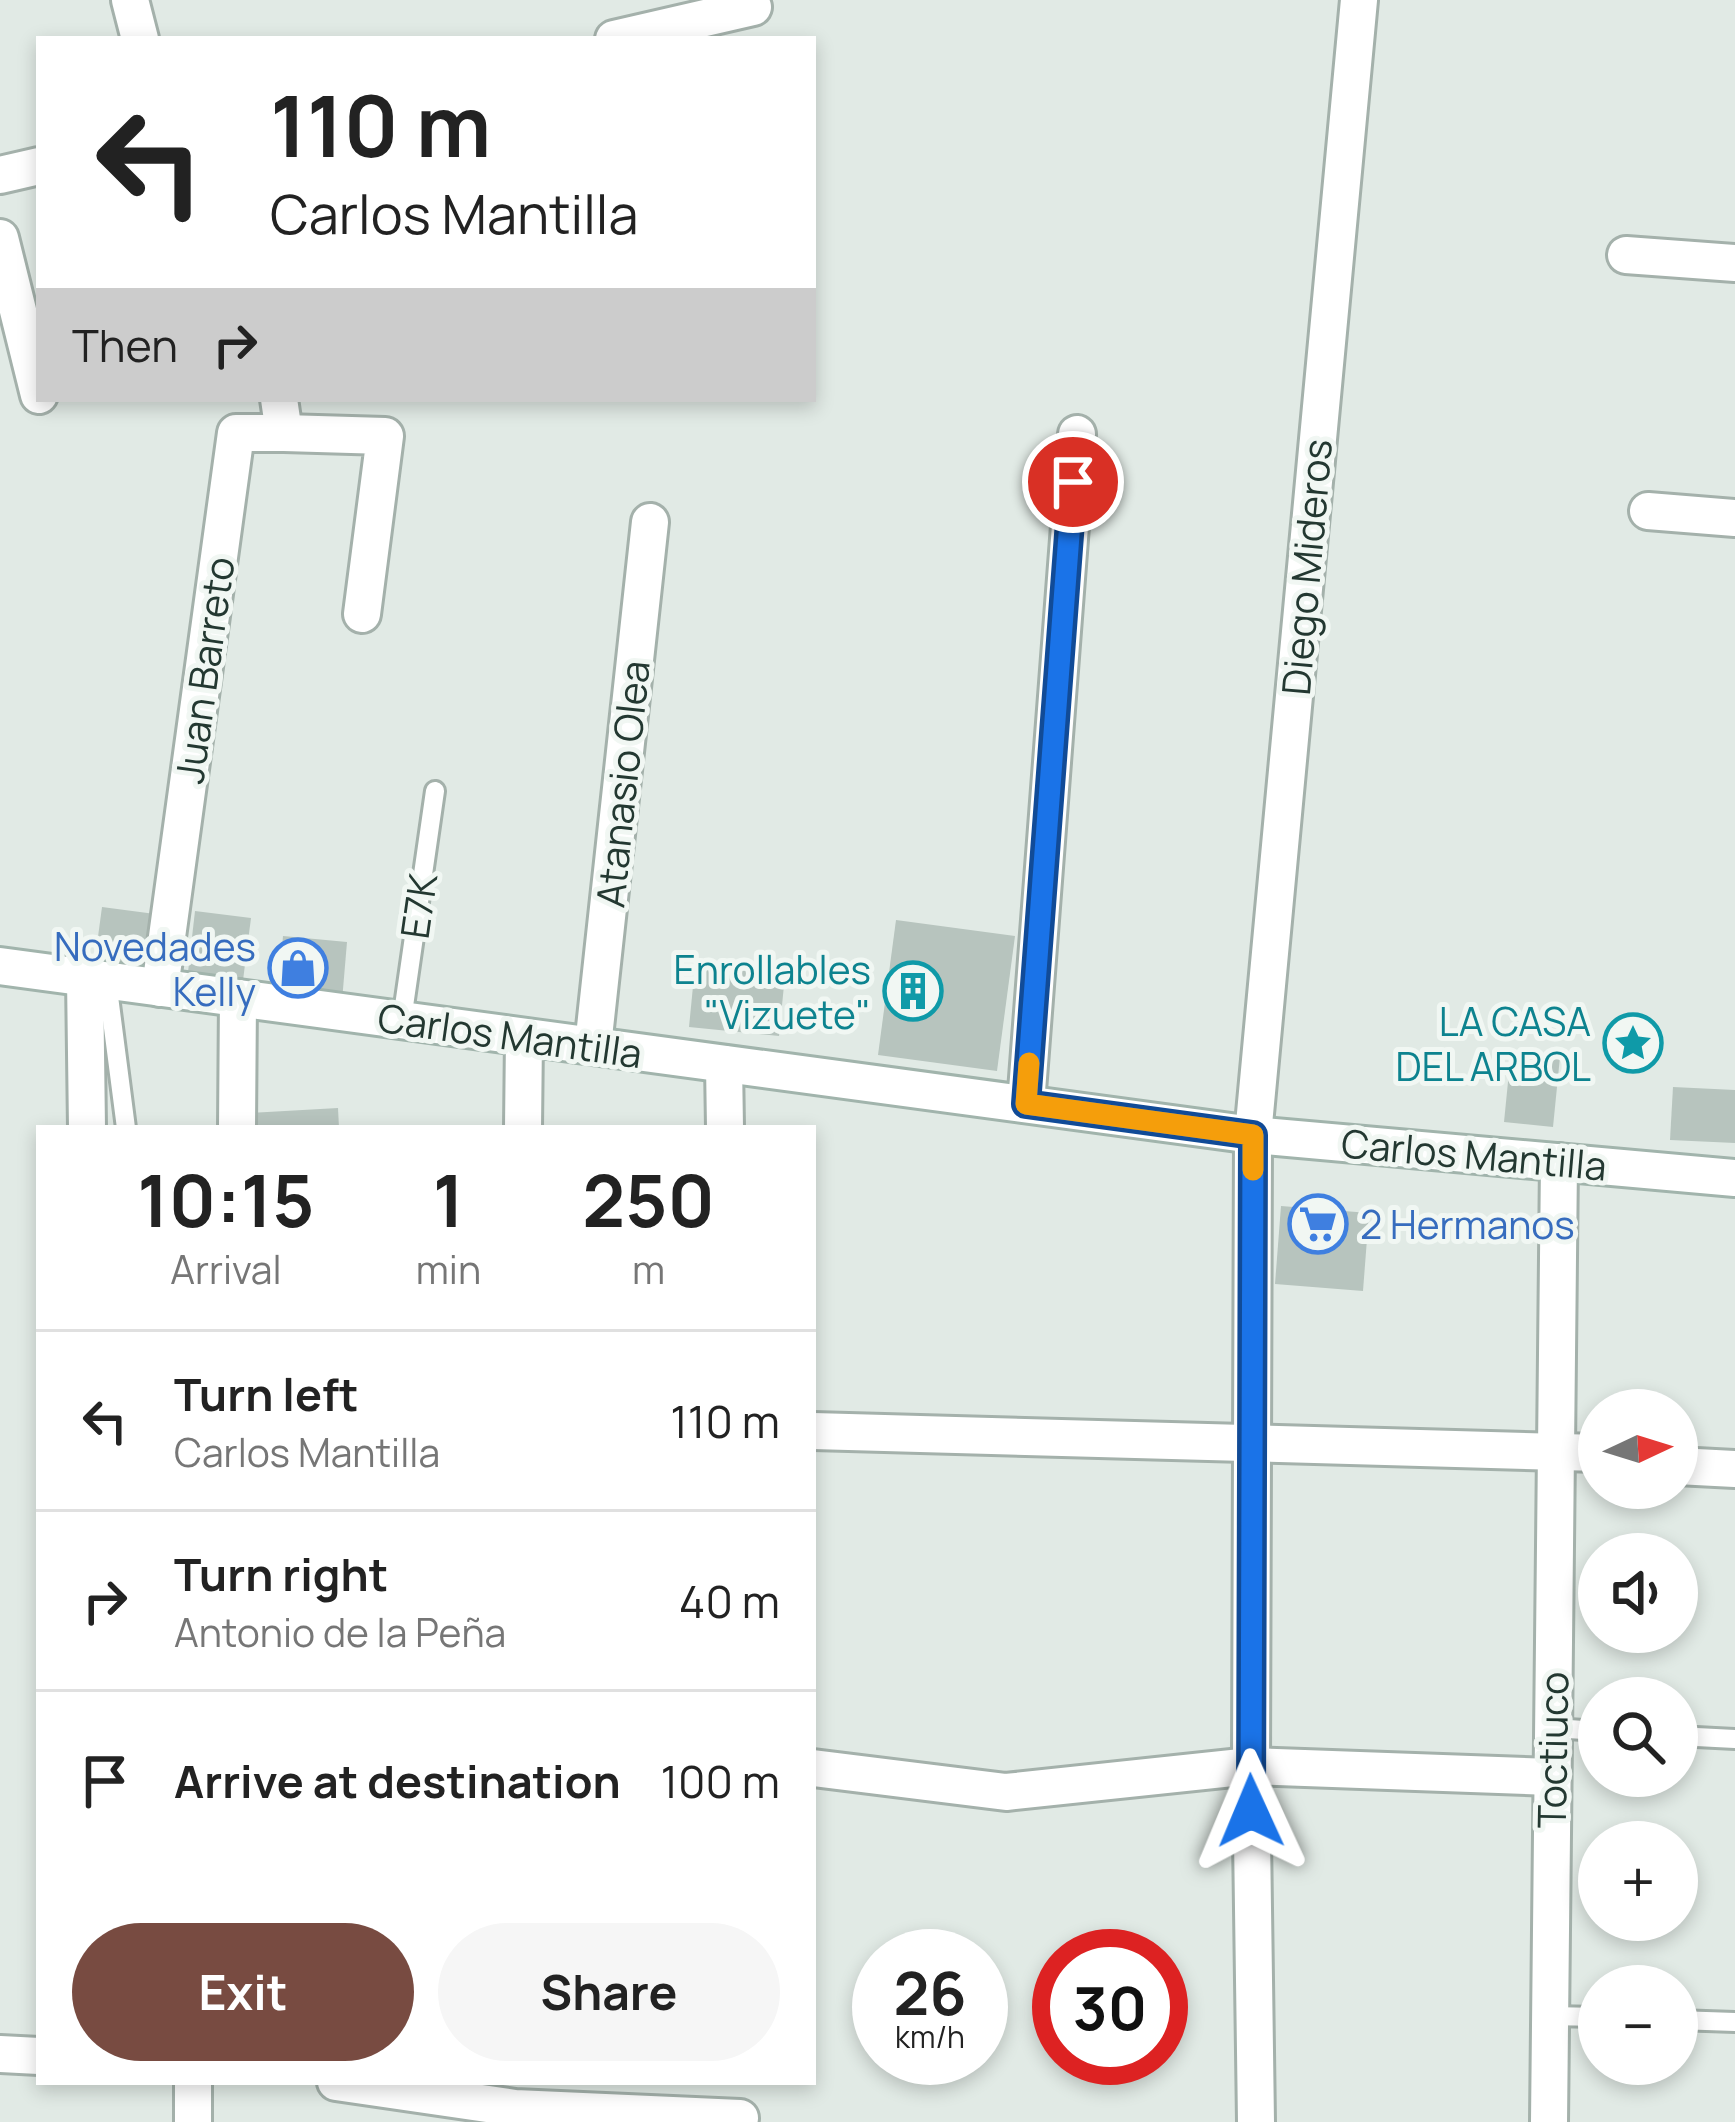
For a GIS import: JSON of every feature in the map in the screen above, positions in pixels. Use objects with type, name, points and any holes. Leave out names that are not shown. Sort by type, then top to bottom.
[{"type":"street","points":[[130,0],[139,36]]},
{"type":"street","name":"Diego Mideros","points":[[1256,2122],[1251,1766],[1253,1135],[1359,0]]},
{"type":"street","points":[[632,36],[754,16]]},
{"type":"street","points":[[0,175],[36,167]]},
{"type":"street","points":[[0,238],[36,384]]},
{"type":"street","points":[[1626,255],[1735,263]]},
{"type":"street","points":[[282,416],[385,436],[362,614]]},
{"type":"street","name":"Juan Barreto","points":[[160,988],[236,433],[282,416]]},
{"type":"street","points":[[1026,1104],[1076,434]]},
{"type":"street","points":[[1648,511],[1735,518]]},
{"type":"street","name":"Atanasio Olea","points":[[593,1046],[650,522]]},
{"type":"street","name":"Carlos Mantilla","points":[[0,966],[1253,1135],[1735,1178]]},
{"type":"street","points":[[87,1125],[96,979]]},
{"type":"street","points":[[237,1125],[238,998]]},
{"type":"street","points":[[523,1125],[524,1036]]},
{"type":"street","points":[[724,1064],[725,1125]]},
{"type":"street","name":"Toctiuco","points":[[1549,2122],[1559,1162]]},
{"type":"street","points":[[816,1431],[1578,1457]]},
{"type":"street","points":[[1698,1456],[1735,1457]]},
{"type":"street","points":[[1557,1460],[1578,1459]]},
{"type":"street","points":[[1698,1467],[1735,1469]]},
{"type":"street","points":[[816,1768],[1006,1792],[1251,1766],[1551,1777]]},
{"type":"street","points":[[0,2054],[36,2056]]},
{"type":"street","points":[[193,2085],[193,2122]]},
{"type":"street","points":[[360,2085],[515,2104],[740,2107]]},
{"type":"lane","name":"E7K","points":[[402,1020],[435,791]]},
{"type":"lane","points":[[96,979],[125,1125]]},
{"type":"lane","points":[[1553,1728],[1578,1730]]},
{"type":"lane","points":[[1698,1737],[1735,1739]]},
{"type":"lane","points":[[1550,2016],[1578,2017]]},
{"type":"lane","points":[[1698,2021],[1735,2022]]},
{"type":"building","points":[[102,907],[155,914],[146,981],[93,974]]},
{"type":"building","points":[[195,911],[251,918],[242,988],[187,981]]},
{"type":"building","points":[[896,920],[1015,936],[997,1071],[878,1055]]},
{"type":"building","points":[[283,936],[347,942],[342,1001],[278,996]]},
{"type":"building","points":[[695,966],[785,975],[779,1036],[689,1027]]},
{"type":"building","points":[[1511,1052],[1560,1057],[1553,1127],[1504,1122]]},
{"type":"building","points":[[1673,1087],[1735,1090],[1735,1143],[1670,1140]]},
{"type":"building","points":[[338,1108],[339,1125],[252,1125],[251,1113]]},
{"type":"building","points":[[1281,1206],[1369,1213],[1363,1291],[1275,1284]]},
{"type":"slow traffic","points":[[1029,1063],[1026,1104],[1253,1135],[1253,1170]]},
{"type":"place","name":"Novedades Kelly","points":[[298,968]]},
{"type":"place","name":"Enrollables \"Vizuete\"","points":[[913,991]]},
{"type":"place","name":"LA CASA DEL ARBOL","points":[[1633,1043]]},
{"type":"place","name":"2 Hermanos","points":[[1318,1224]]},
{"type":"route","points":[[1073,482],[1026,1104],[1253,1135],[1251,1811]]}]
